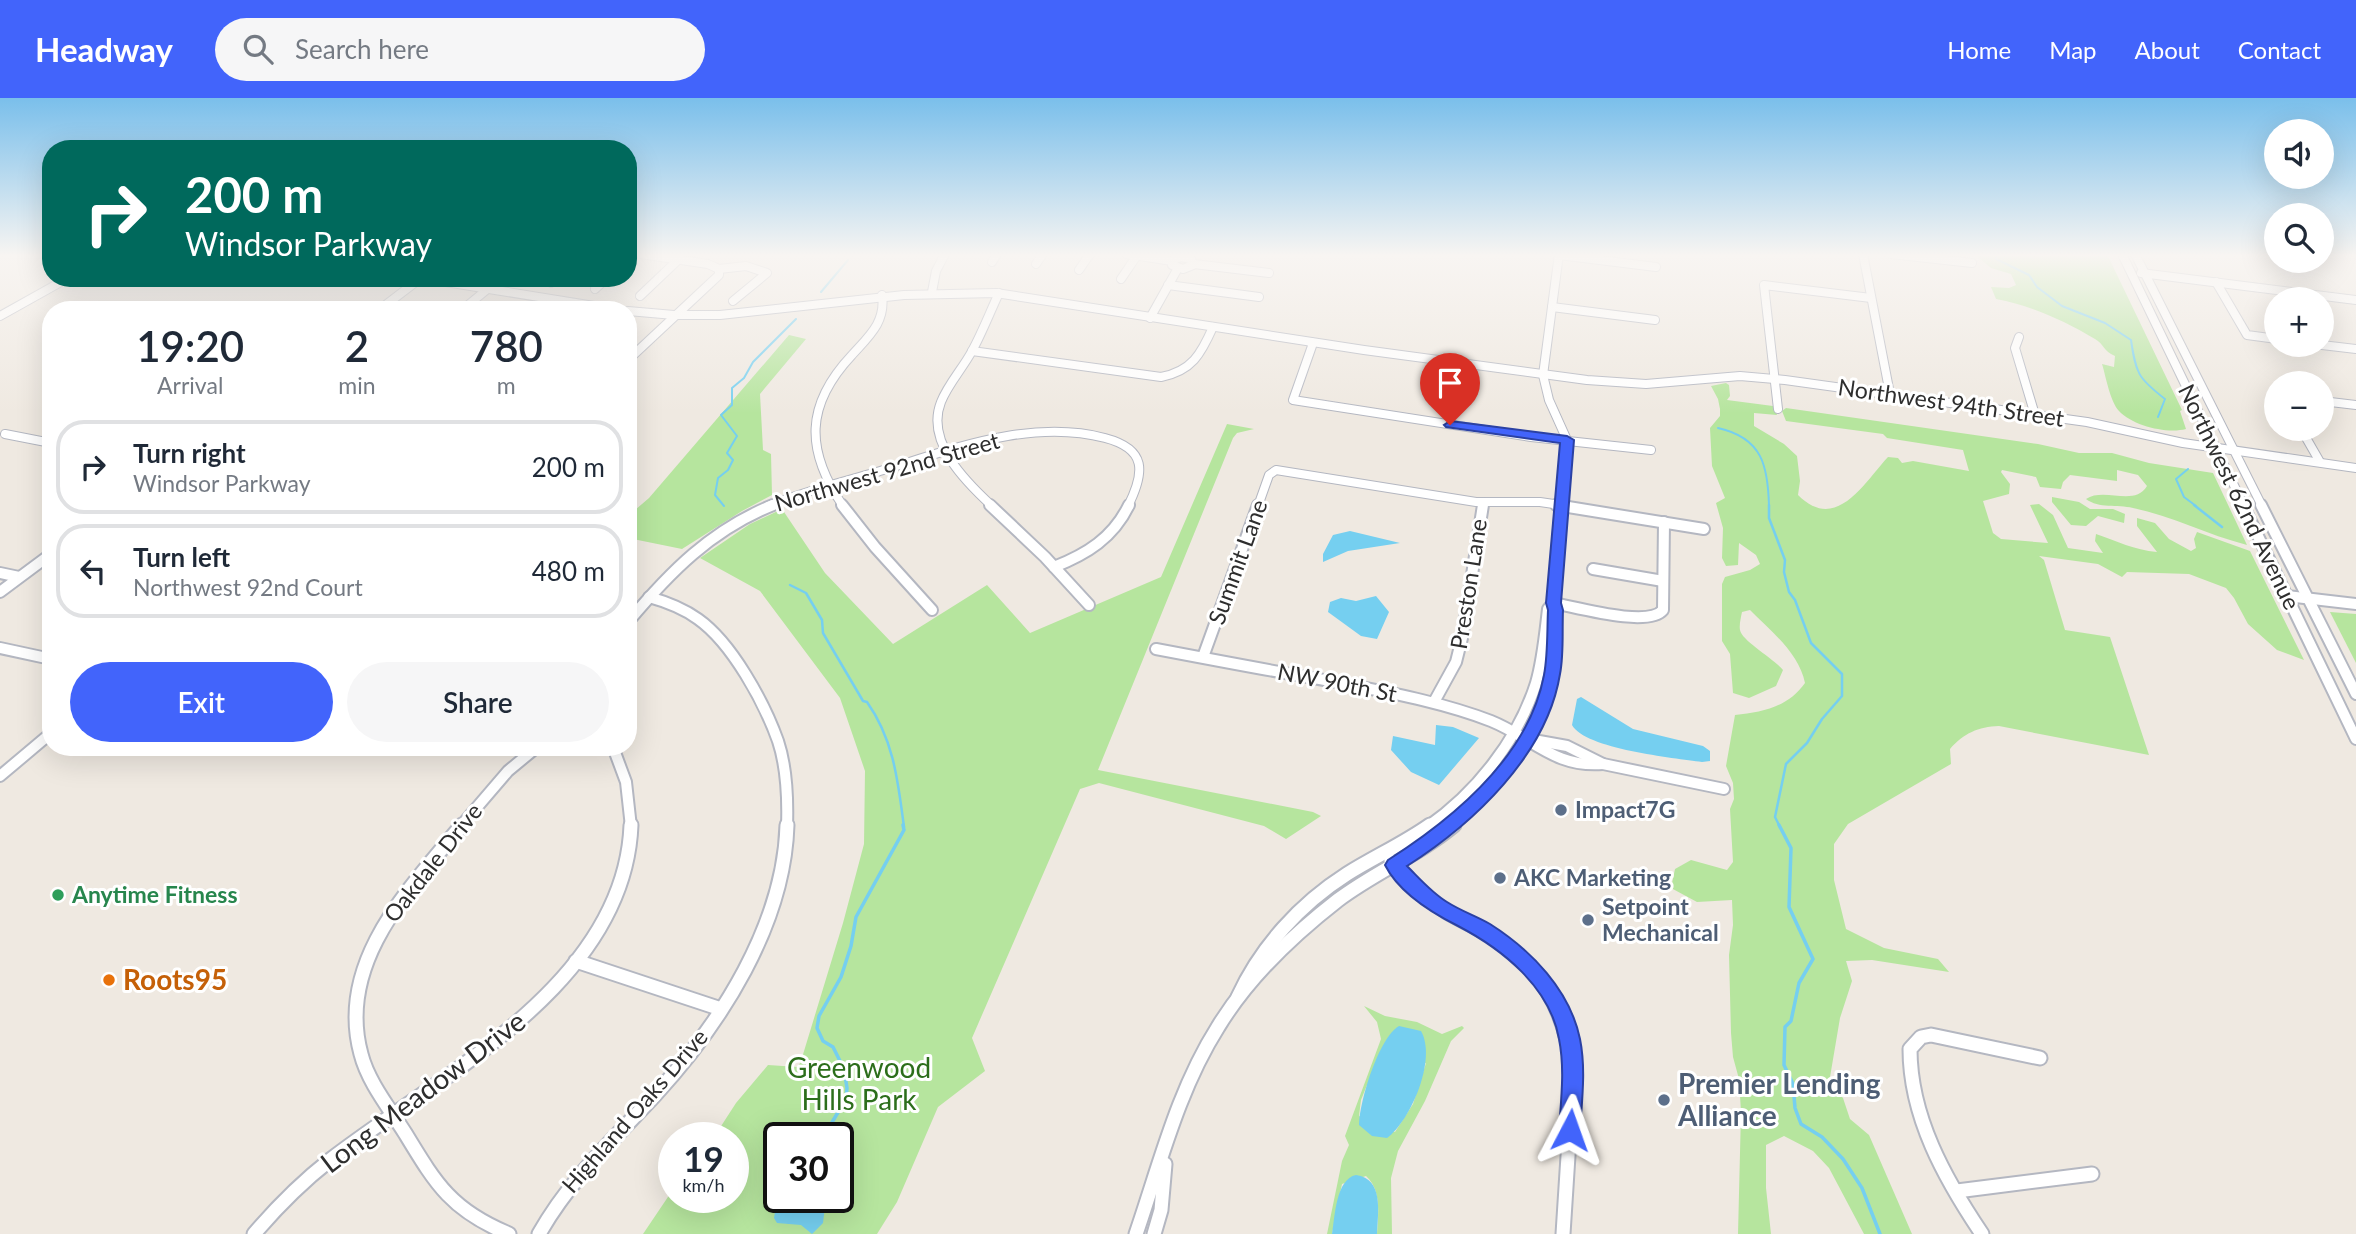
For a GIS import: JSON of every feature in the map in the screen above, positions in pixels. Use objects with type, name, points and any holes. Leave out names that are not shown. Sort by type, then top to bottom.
[{"type":"street","points":[[0,316],[16,307]]},
{"type":"street","points":[[637,351],[684,307]]},
{"type":"street","name":"Northwest 94th Street","points":[[637,312],[673,317],[750,315],[803,307]]},
{"type":"street","points":[[884,307],[879,324],[829,383],[818,406],[815,442],[831,485],[864,537],[932,610]]},
{"type":"street","points":[[992,307],[972,351],[945,393],[938,413],[938,432],[946,452],[978,495],[1054,567],[1089,605]]},
{"type":"street","name":"Northwest 94th Street","points":[[1092,307],[1150,318],[1543,375],[1646,384],[1732,376],[1775,379],[2102,424],[2214,448],[2356,468]]},
{"type":"street","points":[[1150,318],[1156,307]]},
{"type":"street","points":[[1552,307],[1655,320]]},
{"type":"street","points":[[1390,860],[1432,841],[1464,816],[1487,793],[1528,739],[1543,708],[1552,674],[1556,610],[1553,603],[1567,440],[1549,400],[1543,375],[1552,307]]},
{"type":"street","points":[[1767,307],[1778,409]]},
{"type":"street","points":[[1873,307],[1890,394]]},
{"type":"street","name":"Northwest 62nd Avenue","points":[[2148,307],[2356,739]]},
{"type":"street","name":"Northwest 62nd Avenue","points":[[2163,307],[2356,694]]},
{"type":"street","points":[[2231,307],[2247,335],[2264,337]]},
{"type":"street","points":[[972,351],[1161,377],[1179,374],[1192,366],[1213,327]]},
{"type":"street","points":[[2019,337],[2014,348],[2035,415]]},
{"type":"street","points":[[1311,342],[1312,346],[1293,400],[1651,450]]},
{"type":"street","points":[[2334,346],[2356,349]]},
{"type":"street","points":[[2334,402],[2356,405]]},
{"type":"street","name":"Northwest 92nd Street","points":[[649,597],[692,552],[723,530],[760,510],[831,485],[946,452],[1018,435],[1056,433],[1094,435],[1115,440],[1131,450],[1140,463],[1142,476],[1125,514],[1112,532],[1093,548],[1054,567]]},
{"type":"street","points":[[5,434],[42,441]]},
{"type":"street","points":[[2308,441],[2320,463]]},
{"type":"street","name":"Summit Lane","points":[[1203,657],[1269,475],[1276,470],[1483,502]]},
{"type":"street","points":[[1483,502],[1540,502],[1704,528]]},
{"type":"street","name":"Preston Lane","points":[[1434,702],[1456,662],[1462,638],[1483,502]]},
{"type":"street","points":[[1553,603],[1651,619],[1663,610],[1664,522]]},
{"type":"street","points":[[0,592],[42,561]]},
{"type":"street","points":[[1593,569],[1663,581]]},
{"type":"street","points":[[0,573],[19,578]]},
{"type":"street","points":[[2287,596],[2356,604]]},
{"type":"street","points":[[637,611],[649,597]]},
{"type":"street","name":"Highland Oaks Drive","points":[[539,1234],[569,1183],[634,1119],[673,1075],[721,1009],[748,964],[781,876],[789,820],[785,769],[765,709],[713,629],[689,611],[649,597]]},
{"type":"street","points":[[1136,1234],[1198,1066],[1215,1032],[1236,1001],[1285,949],[1447,811],[1484,771],[1513,733],[1536,680],[1548,609],[1553,603]]},
{"type":"street","points":[[0,648],[42,657]]},
{"type":"street","name":"NW 90th St","points":[[1156,649],[1434,702],[1528,739],[1537,748],[1574,763],[1587,766],[1603,764],[1724,789]]},
{"type":"street","points":[[0,776],[42,741]]},
{"type":"street","name":"Oakdale Drive","points":[[509,1234],[480,1222],[457,1206],[432,1177],[369,1075],[356,1034],[358,993],[370,951],[380,930],[407,892],[493,787],[526,756]]},
{"type":"street","name":"Long Meadow Drive","points":[[254,1234],[327,1162],[495,1044],[544,999],[576,961],[611,904],[627,860],[631,837],[630,795],[626,776],[617,756]]},
{"type":"street","points":[[1390,860],[1424,896],[1440,908],[1482,929],[1516,953],[1544,984],[1563,1019],[1572,1053],[1573,1078],[1563,1234]]},
{"type":"street","points":[[576,961],[721,1009]]},
{"type":"street","points":[[1982,1234],[1936,1151],[1914,1097],[1910,1054],[1914,1042],[1931,1035],[2040,1058]]},
{"type":"street","points":[[1154,1234],[1161,1210],[1167,1148]]},
{"type":"street","points":[[1957,1191],[2092,1174]]},
{"type":"green space","points":[[2025,307],[2132,307],[2182,410],[2180,411],[2186,429],[2151,428],[2125,416],[2113,401],[2102,364],[2114,367],[2115,356],[2095,339]]},
{"type":"green space","points":[[789,335],[806,339],[760,394],[763,450],[771,454],[772,495],[682,549],[637,540],[637,508],[649,498]]},
{"type":"green space","points":[[1726,383],[1729,385],[1730,396],[1727,400],[1773,406],[1777,415],[1754,413],[1754,426],[1784,444],[1797,456],[1800,481],[1798,495],[1812,505],[1825,509],[1837,507],[1859,491],[1888,457],[1898,458],[1902,463],[1913,461],[1969,471],[1963,450],[1887,438],[1883,434],[1786,421],[1782,411],[1786,408],[2038,444],[2079,453],[2112,453],[2149,463],[2213,473],[2247,545],[2147,511],[2097,504],[2086,499],[2101,495],[2135,495],[2147,486],[2138,475],[2117,470],[2117,481],[2070,475],[2063,482],[2061,489],[2040,487],[2036,477],[2002,470],[2010,484],[2009,494],[1983,501],[1993,533],[2001,539],[2048,543],[2030,505],[2039,504],[2053,515],[2068,548],[2103,553],[2095,541],[2096,534],[2157,552],[2137,526],[2137,518],[2155,523],[2169,539],[2191,551],[2196,548],[2194,539],[2197,532],[2250,551],[2304,660],[2277,650],[2248,624],[2226,588],[2189,574],[2127,572],[2122,577],[2098,564],[2039,556],[2044,560],[2065,630],[2110,637],[2149,755],[1999,726],[1978,729],[1950,749],[1951,764],[1848,824],[1834,844],[1834,880],[1846,929],[1884,948],[1938,959],[1949,972],[1872,960],[1846,961],[1852,981],[1840,1018],[1829,1083],[1843,1098],[1850,1119],[1869,1135],[1912,1234],[1864,1234],[1829,1168],[1813,1151],[1784,1136],[1766,1145],[1766,1188],[1771,1234],[1738,1234],[1741,1112],[1739,1079],[1733,1057],[1731,1033],[1729,955],[1733,925],[1732,900],[1697,902],[1671,888],[1675,869],[1691,860],[1727,870],[1733,862],[1730,809],[1734,799],[1733,783],[1726,766],[1735,715],[1783,703],[1805,683],[1790,652],[1750,610],[1742,612],[1742,634],[1783,670],[1776,686],[1749,698],[1733,693],[1730,654],[1722,641],[1722,584],[1725,577],[1750,570],[1760,564],[1756,555],[1739,543],[1738,565],[1726,566],[1722,558],[1723,528],[1716,503],[1725,498],[1712,466],[1710,428],[1720,416],[1718,399],[1711,386]]},
{"type":"green space","name":"Greenwood Hills Park","points":[[1227,424],[1254,429],[1237,433],[1233,438],[1098,770],[1313,812],[1321,816],[1286,839],[1264,826],[1099,783],[1080,789],[972,1038],[985,1071],[938,1107],[897,1202],[877,1234],[643,1234],[658,1212],[749,1213],[749,1122],[724,1122],[768,1065],[798,1067],[843,923],[864,844],[865,771],[840,698],[760,591],[700,558],[750,524],[782,509],[825,573],[893,644],[987,585],[1030,633],[1161,577]]},
{"type":"green space","points":[[2052,497],[2079,502],[2090,509],[2113,509],[2125,514],[2124,523],[2098,516],[2086,526],[2071,525],[2052,502]]},
{"type":"green space","points":[[2330,612],[2356,614],[2356,663]]},
{"type":"green space","points":[[1364,1006],[1385,1016],[1417,1022],[1442,1034],[1462,1026],[1464,1028],[1451,1041],[1425,1101],[1398,1151],[1391,1178],[1392,1234],[1377,1234],[1377,1195],[1366,1176],[1342,1184],[1332,1234],[1327,1234],[1342,1161],[1349,1145],[1345,1136],[1381,1039],[1377,1022]],"holes":[[[1426,1063],[1413,1104],[1395,1132],[1359,1116],[1367,1085]]]},
{"type":"water","points":[[1350,531],[1400,543],[1348,551],[1323,562],[1323,554],[1333,535]]},
{"type":"water","points":[[1376,596],[1389,612],[1377,639],[1361,636],[1328,612],[1330,602],[1341,598],[1356,601]]},
{"type":"water","points":[[1581,697],[1633,729],[1703,746],[1710,751],[1710,761],[1652,755],[1594,740],[1580,733],[1572,725],[1577,699]]},
{"type":"water","points":[[1436,725],[1453,727],[1479,738],[1439,785],[1411,772],[1391,750],[1393,736],[1435,745]]},
{"type":"water","points":[[1399,1026],[1421,1031],[1425,1043],[1424,1072],[1405,1118],[1387,1138],[1372,1136],[1359,1125],[1362,1101],[1384,1043]]},
{"type":"water","points":[[1356,1175],[1365,1178],[1375,1190],[1378,1207],[1377,1234],[1332,1234],[1340,1191],[1349,1178]]},
{"type":"water","points":[[775,1213],[824,1213],[823,1223],[812,1234],[801,1225],[777,1223]]},
{"type":"waterway","points":[[2065,307],[2105,323],[2131,340],[2140,374],[2149,386],[2165,399],[2158,417]]},
{"type":"waterway","points":[[724,506],[715,495],[718,478],[728,470],[733,460],[727,453],[737,436],[721,415],[732,405],[732,388],[744,378],[753,362],[796,319]]},
{"type":"waterway","points":[[1718,428],[1745,439],[1760,456],[1767,479],[1769,506]]},
{"type":"waterway","points":[[2188,469],[2176,479],[2184,497],[2196,506]]},
{"type":"waterway","points":[[2194,505],[2222,527]]},
{"type":"waterway","points":[[1769,506],[1769,518],[1785,560],[1784,572],[1789,592],[1795,600],[1811,643],[1842,674],[1842,696],[1822,719],[1807,743],[1786,764],[1775,817],[1779,825]]},
{"type":"waterway","points":[[790,585],[806,593],[822,620],[823,633],[863,701],[867,702],[876,716],[889,746],[904,827]]},
{"type":"waterway","points":[[832,1122],[846,1099],[847,1088],[844,1069],[833,1047],[823,1041],[817,1028],[819,1016],[841,977],[851,946],[856,917],[904,830],[903,825]]},
{"type":"waterway","points":[[1779,825],[1791,848],[1789,907],[1813,959],[1799,983],[1791,1021],[1785,1027],[1784,1065],[1793,1084],[1795,1108],[1801,1124],[1822,1137],[1843,1159],[1862,1188],[1880,1234]]},
{"type":"place","name":"Impact7G","points":[[1561,810]]},
{"type":"place","name":"AKC Marketing","points":[[1500,878]]},
{"type":"place","name":"Anytime Fitness","points":[[58,895]]},
{"type":"place","name":"Setpoint Mechanical","points":[[1588,920]]},
{"type":"place","name":"Roots95","points":[[109,980]]},
{"type":"place","name":"Premier Lending Alliance","points":[[1664,1100]]},
{"type":"route","points":[[1450,425],[1567,440],[1553,603],[1556,610],[1552,674],[1543,708],[1528,739],[1487,793],[1464,816],[1432,841],[1394,865],[1410,883],[1440,908],[1500,940],[1531,968],[1544,984],[1555,1001],[1570,1038],[1573,1078],[1570,1130]]}]
